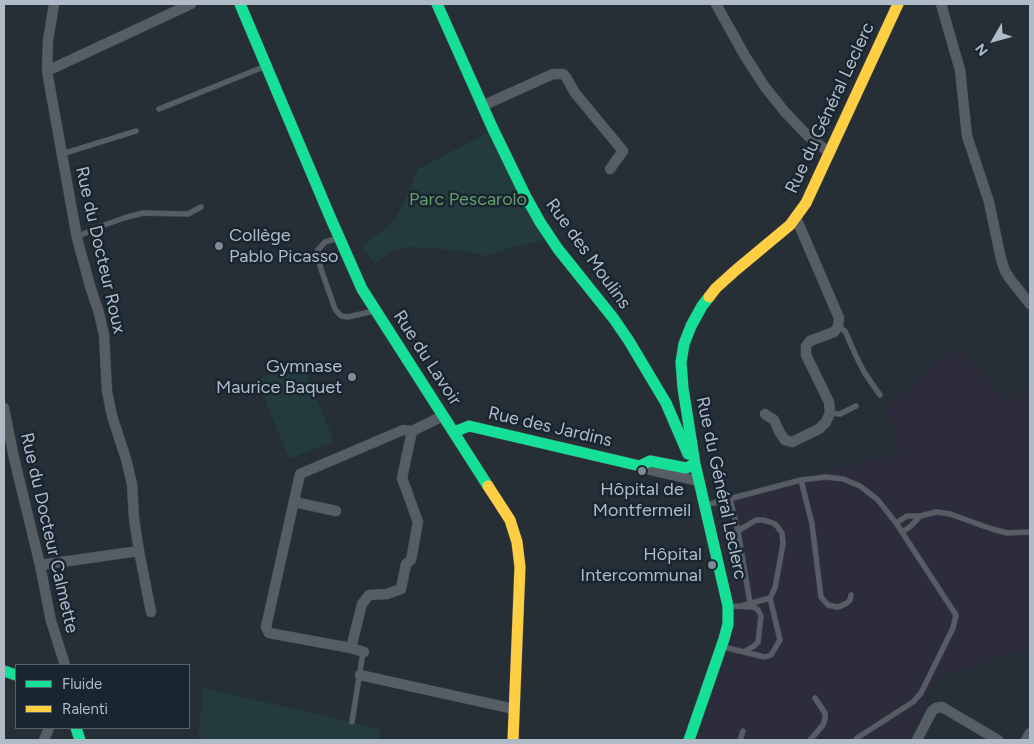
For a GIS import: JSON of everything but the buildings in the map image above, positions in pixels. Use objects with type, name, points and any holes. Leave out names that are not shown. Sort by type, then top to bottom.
[{"type":"street","name":"Rue du Docteur Roux","points":[[54,4],[48,41],[47,71],[77,238],[104,335],[107,391],[112,416],[132,484],[134,518],[151,612]]},
{"type":"street","points":[[47,71],[191,4]]},
{"type":"street","name":"Rue du Lavoir","points":[[240,4],[362,289],[510,520],[518,542],[520,567],[513,740]]},
{"type":"street","name":"Rue des Moulins","points":[[437,4],[482,106],[540,222],[563,256],[614,319],[629,341],[686,437],[686,451],[695,464]]},
{"type":"street","points":[[716,4],[765,87],[808,136],[830,153]]},
{"type":"street","name":"Rue du Général Leclerc","points":[[686,437],[681,362],[684,344],[691,326],[702,306],[716,288],[796,218],[806,203],[897,4]]},
{"type":"street","points":[[941,4],[960,70],[969,146],[989,202],[1001,259],[1010,279],[1030,304]]},
{"type":"street","points":[[482,106],[553,74],[562,74],[566,77],[575,93],[623,151],[610,169]]},
{"type":"street","points":[[765,414],[774,420],[785,440],[792,442],[819,429],[826,422],[830,413],[829,402],[806,355],[806,346],[810,341],[834,332],[838,327],[839,318],[796,218]]},
{"type":"street","points":[[781,232],[796,232],[803,236]]},
{"type":"street","name":"Rue du Docteur Calmette","points":[[4,408],[51,620],[65,664]]},
{"type":"street","points":[[364,652],[269,632],[266,626],[300,474],[403,430],[412,431],[444,416]]},
{"type":"street","name":"Rue des Jardins","points":[[454,432],[469,426],[699,481]]},
{"type":"street","points":[[351,648],[362,604],[369,595],[387,594],[401,588],[406,564],[411,560],[418,522],[402,478],[412,431]]},
{"type":"street","name":"Rue des Jardins","points":[[643,467],[650,461],[686,468],[695,464]]},
{"type":"street","name":"Rue du Général Leclerc","points":[[690,740],[728,624],[728,606],[695,464]]},
{"type":"street","points":[[294,502],[336,511]]},
{"type":"street","points":[[40,565],[139,551]]},
{"type":"street","points":[[360,675],[514,709]]},
{"type":"street","points":[[917,740],[932,711],[942,707],[998,740]]},
{"type":"street","points":[[1026,740],[1030,733]]},
{"type":"lane","points":[[159,109],[266,66]]},
{"type":"lane","points":[[62,154],[136,131]]},
{"type":"lane","points":[[77,238],[99,227],[143,213],[188,214],[201,207]]},
{"type":"lane","points":[[339,238],[325,242],[317,251],[321,269],[335,309],[341,316],[348,317],[376,311]]},
{"type":"lane","points":[[838,327],[845,331],[864,372],[880,395]]},
{"type":"lane","points":[[830,413],[840,414],[856,406]]},
{"type":"lane","points":[[705,505],[802,480],[826,477],[843,479],[860,486],[878,500],[896,523],[956,615],[953,628],[921,693],[913,702],[856,740]]},
{"type":"lane","points":[[802,480],[812,524],[821,597],[828,605],[837,607],[850,600],[852,595]]},
{"type":"lane","points":[[730,499],[738,531],[750,603]]},
{"type":"lane","points":[[896,523],[907,516],[920,516],[937,512],[950,514],[1007,533],[1030,532]]},
{"type":"lane","points":[[902,532],[912,526],[920,516]]},
{"type":"lane","points":[[721,647],[765,657],[771,654],[780,640],[770,598],[775,588],[783,544],[782,533],[773,523],[763,520],[756,520],[738,531]]},
{"type":"lane","points":[[741,606],[770,598]]},
{"type":"lane","points":[[728,606],[754,607],[761,616],[758,642],[744,652]]},
{"type":"lane","points":[[352,722],[364,652]]},
{"type":"lane","points":[[810,740],[823,725],[825,719],[825,713],[815,698]]},
{"type":"lane","points":[[740,740],[743,731]]},
{"type":"shaded area","points":[[956,346],[1007,402],[1026,391],[1030,399],[1030,649],[939,676],[908,740],[703,740],[701,733],[734,631],[734,598],[714,501],[790,480],[898,454],[887,406]]},
{"type":"green space","name":"Parc Pescarolo","points":[[489,132],[544,240],[486,256],[465,251],[412,247],[391,251],[375,264],[362,246],[393,222],[418,169]]},
{"type":"green space","points":[[302,362],[334,441],[289,459],[257,380]]},
{"type":"green space","points":[[203,688],[381,730],[379,740],[198,740]]},
{"type":"traffic: fast","points":[[240,4],[362,289],[488,486]]},
{"type":"traffic: fast","points":[[437,4],[492,127],[526,197],[558,249],[614,319],[629,341],[666,403],[688,454]]},
{"type":"traffic: fast","points":[[689,740],[728,624],[728,606],[695,464],[683,388],[681,362],[684,344],[691,326],[709,297]]},
{"type":"traffic: fast","points":[[454,432],[469,426],[640,466],[650,461],[686,468],[695,464]]},
{"type":"traffic: fast","points":[[4,671],[15,675]]},
{"type":"traffic: fast","points":[[76,729],[80,740]]},
{"type":"traffic: slow","points":[[709,297],[736,270],[790,225],[806,203],[898,4]]},
{"type":"traffic: slow","points":[[488,486],[510,520],[517,542],[520,567],[513,740]]},
{"type":"place","name":"Collège Pablo Picasso","points":[[219,246]]},
{"type":"place","name":"Gymnase Maurice Baquet","points":[[352,377]]},
{"type":"place","name":"Hôpital de Montfermeil","points":[[642,471]]},
{"type":"place","name":"Hôpital Intercommunal","points":[[712,565]]}]
